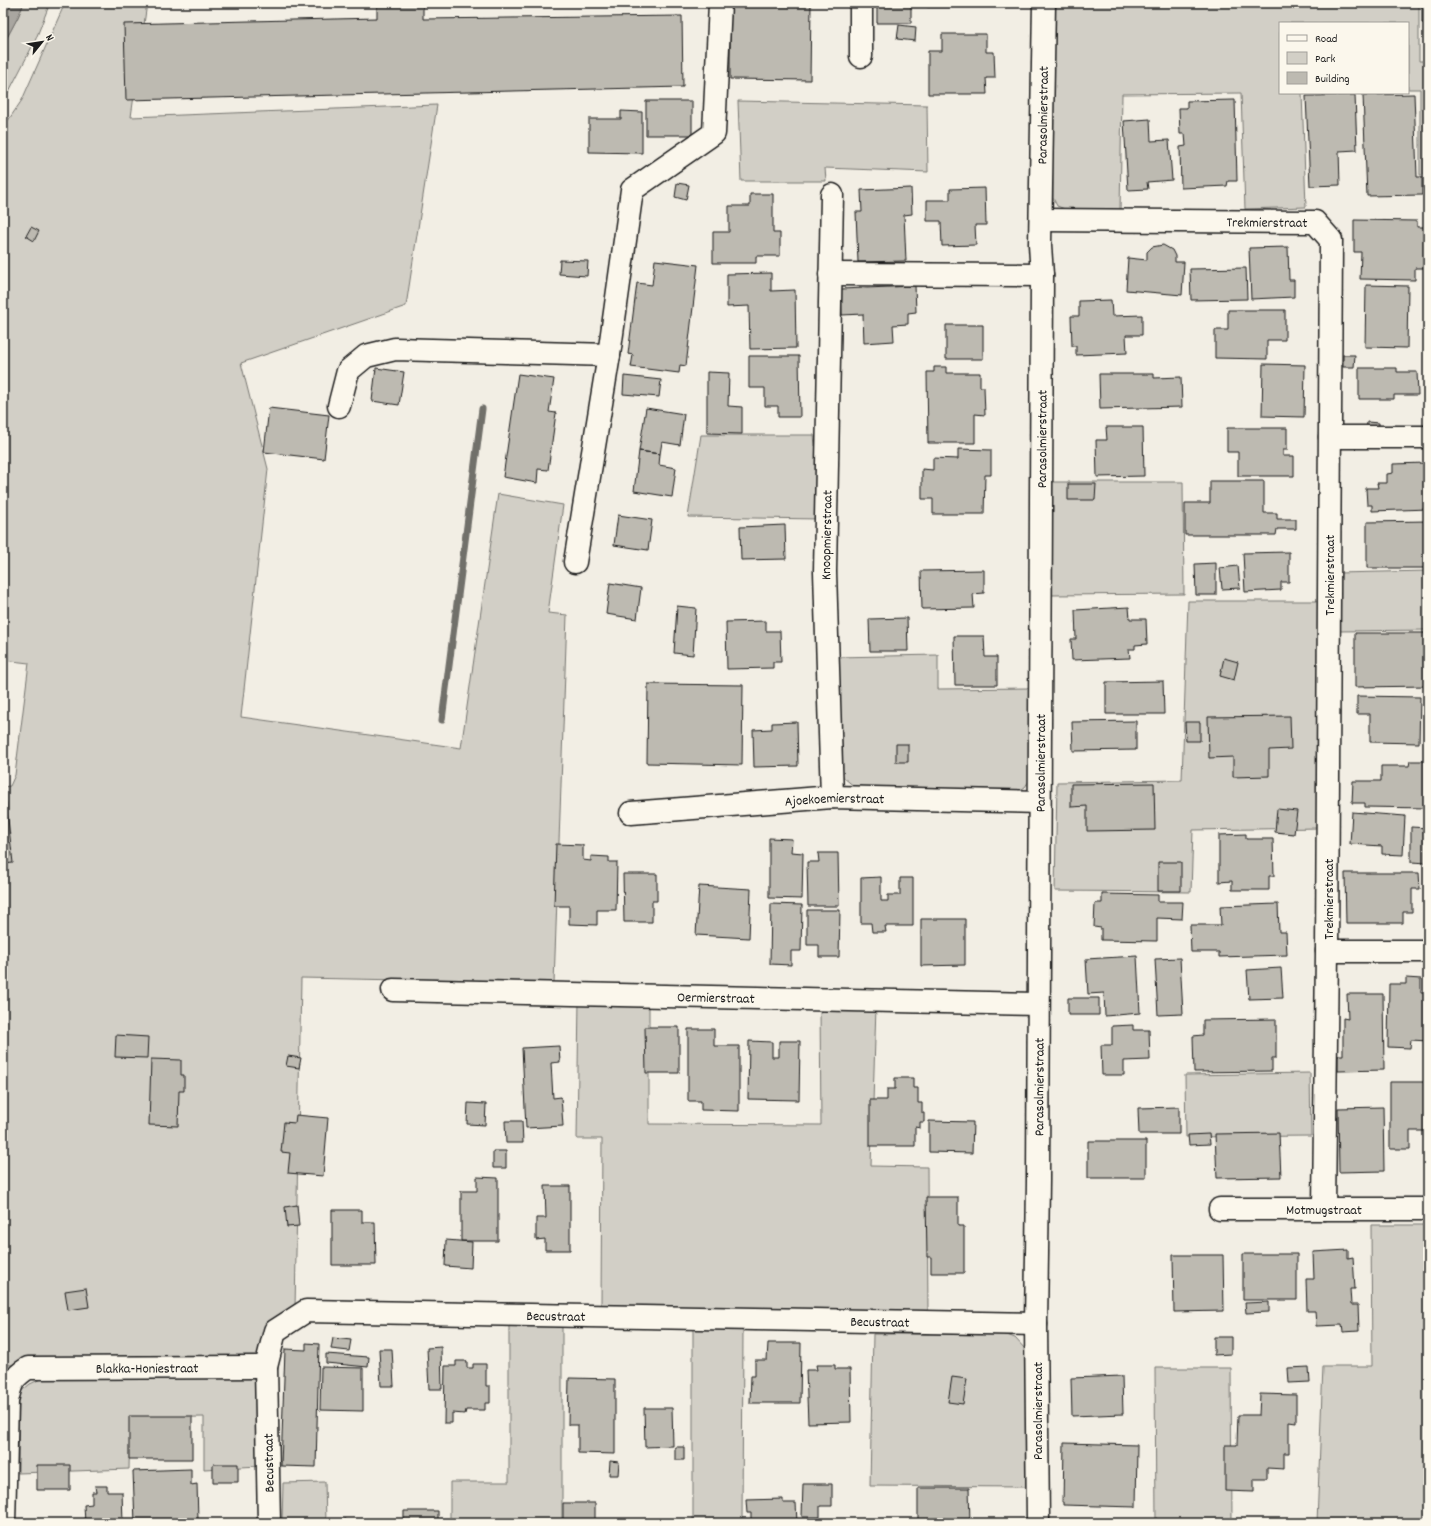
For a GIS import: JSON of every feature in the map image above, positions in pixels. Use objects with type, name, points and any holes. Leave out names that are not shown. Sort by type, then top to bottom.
[{"type":"street","points":[[575,562],[609,355],[632,190],[714,133],[720,3]]},
{"type":"street","points":[[861,3],[861,56]]},
{"type":"street","name":"Parasolmierstraat","points":[[1038,1523],[1036,1324],[1038,1181],[1041,220],[1044,3]]},
{"type":"street","name":"Knoopmierstraat","points":[[832,195],[825,572],[832,797]]},
{"type":"street","name":"Trekmierstraat","points":[[1041,220],[1315,222],[1331,240],[1328,951],[1324,1209]]},
{"type":"street","points":[[830,274],[1042,275]]},
{"type":"street","points":[[338,406],[348,371],[366,356],[395,349],[609,355]]},
{"type":"street","points":[[1330,437],[1428,437]]},
{"type":"street","name":"Ajoekoemierstraat","points":[[631,813],[832,797],[1039,802]]},
{"type":"street","points":[[1328,951],[1428,951]]},
{"type":"street","name":"Oermierstraat","points":[[393,990],[1038,1004]]},
{"type":"street","name":"Motmugstraat","points":[[1220,1209],[1428,1209]]},
{"type":"street","name":"Becustraat","points":[[269,1523],[266,1367],[275,1331],[306,1312],[1036,1324]]},
{"type":"street","name":"Blakka-Honiestraat","points":[[4,1523],[7,1401],[14,1378],[28,1368],[266,1367]]},
{"type":"green space","points":[[24,3],[50,3],[35,41],[3,103],[3,45]]},
{"type":"green space","points":[[65,3],[147,3],[131,117],[437,105],[406,306],[241,363],[268,469],[241,717],[461,748],[498,494],[563,505],[548,613],[567,615],[554,983],[301,978],[295,1309],[259,1355],[243,1362],[3,1365],[3,787],[10,786],[15,775],[29,663],[3,660],[3,128],[22,100]]},
{"type":"green space","points":[[1053,3],[1419,3],[1419,61],[1428,61],[1428,174],[1420,175],[1420,89],[1409,89],[1409,22],[1279,22],[1279,94],[1302,94],[1306,207],[1245,209],[1241,93],[1122,94],[1120,211],[1065,209],[1057,206],[1053,198]]},
{"type":"green space","points":[[738,101],[927,105],[928,172],[825,168],[826,181],[741,181]]},
{"type":"green space","points":[[701,435],[814,435],[815,446],[821,446],[820,519],[688,517]]},
{"type":"green space","points":[[1050,482],[1183,482],[1184,594],[1051,595]]},
{"type":"green space","points":[[1428,571],[1428,630],[1338,631],[1337,573]]},
{"type":"green space","points":[[1188,601],[1318,601],[1319,828],[1193,830],[1191,892],[1055,891],[1057,782],[1182,780]]},
{"type":"green space","points":[[938,655],[938,689],[1030,688],[1030,779],[1025,787],[1017,792],[855,787],[844,778],[838,766],[836,657]]},
{"type":"green space","points":[[579,1000],[649,1002],[649,1124],[821,1125],[820,1005],[876,1006],[871,1166],[927,1167],[928,1317],[601,1307],[602,1139],[577,1139]]},
{"type":"green space","points":[[1310,1073],[1311,1136],[1186,1137],[1185,1075]]},
{"type":"green space","points":[[1371,1225],[1428,1225],[1428,1523],[1317,1523],[1323,1366],[1372,1366]]},
{"type":"green space","points":[[509,1324],[562,1324],[562,1523],[450,1523],[450,1482],[509,1482]]},
{"type":"green space","points":[[693,1326],[743,1327],[742,1523],[693,1523]]},
{"type":"green space","points":[[873,1334],[1004,1334],[1015,1338],[1026,1350],[1026,1487],[870,1486]]},
{"type":"green space","points":[[1155,1368],[1231,1368],[1232,1523],[1156,1523]]},
{"type":"green space","points":[[244,1374],[253,1378],[261,1387],[259,1466],[204,1469],[204,1417],[130,1418],[129,1469],[18,1473],[19,1393],[30,1384],[47,1376]]},
{"type":"green space","points":[[325,1482],[326,1523],[282,1523],[283,1483]]},
{"type":"shaded area","points":[[3,3],[24,3],[3,45]]},
{"type":"building","points":[[377,3],[423,3],[423,19],[682,16],[683,87],[126,100],[124,24],[377,18]]},
{"type":"building","points":[[730,3],[811,3],[810,80],[730,79]]},
{"type":"building","points":[[877,3],[911,3],[911,23],[877,23]]},
{"type":"building","points":[[927,3],[976,3],[976,7],[927,7]]},
{"type":"building","points":[[1422,3],[1428,3],[1428,23],[1422,23]]},
{"type":"building","points":[[899,25],[916,27],[915,41],[897,39]]},
{"type":"building","points":[[942,34],[986,34],[986,52],[994,52],[995,78],[986,78],[987,94],[928,94],[928,51],[942,51]]},
{"type":"building","points":[[1414,94],[1417,177],[1422,177],[1422,195],[1367,196],[1363,95]]},
{"type":"building","points":[[1355,95],[1357,150],[1339,151],[1340,185],[1310,186],[1306,96]]},
{"type":"building","points":[[1235,100],[1237,181],[1228,181],[1227,186],[1181,188],[1180,147],[1186,146],[1185,134],[1180,134],[1179,108],[1187,108],[1187,101]]},
{"type":"building","points":[[646,101],[692,101],[692,135],[646,135]]},
{"type":"building","points":[[621,111],[642,112],[642,153],[589,152],[589,119],[621,119]]},
{"type":"building","points":[[1150,119],[1151,141],[1169,140],[1172,180],[1147,182],[1148,189],[1128,190],[1124,121]]},
{"type":"building","points":[[677,183],[689,185],[686,200],[675,197]]},
{"type":"building","points":[[911,188],[912,214],[904,215],[906,261],[858,262],[856,212],[862,212],[861,190]]},
{"type":"building","points":[[985,188],[986,225],[975,225],[976,245],[942,246],[941,221],[927,221],[927,200],[950,200],[950,189]]},
{"type":"building","points":[[750,194],[773,194],[773,233],[780,233],[780,256],[756,256],[756,263],[713,263],[713,232],[729,232],[729,206],[750,206]]},
{"type":"building","points":[[1354,220],[1417,221],[1417,227],[1426,227],[1425,268],[1415,268],[1415,280],[1360,279],[1361,252],[1354,252]]},
{"type":"building","points":[[31,227],[39,231],[34,241],[26,236]]},
{"type":"building","points":[[1163,245],[1172,250],[1175,256],[1175,262],[1184,262],[1182,295],[1126,290],[1128,258],[1147,260],[1147,252],[1152,247]]},
{"type":"building","points":[[1288,247],[1289,280],[1294,280],[1294,297],[1251,299],[1249,248]]},
{"type":"building","points":[[560,260],[588,261],[587,276],[559,274]]},
{"type":"building","points":[[655,260],[698,265],[686,366],[680,365],[679,373],[631,367],[633,355],[628,354],[637,283],[652,285]]},
{"type":"building","points":[[1246,268],[1247,299],[1191,300],[1190,269]]},
{"type":"building","points":[[771,273],[771,291],[795,290],[796,348],[750,349],[749,306],[727,307],[727,274]]},
{"type":"building","points":[[1366,285],[1408,286],[1407,348],[1365,347]]},
{"type":"building","points":[[915,286],[916,312],[908,313],[908,324],[893,325],[894,341],[864,343],[863,314],[842,315],[841,289]]},
{"type":"building","points":[[1111,300],[1112,316],[1142,315],[1142,335],[1126,335],[1127,353],[1076,355],[1076,346],[1072,346],[1071,316],[1079,316],[1079,301]]},
{"type":"building","points":[[1228,310],[1285,310],[1285,340],[1267,340],[1267,359],[1215,358],[1215,330],[1228,330]]},
{"type":"building","points":[[946,325],[983,325],[983,359],[946,359]]},
{"type":"building","points":[[1343,355],[1355,355],[1354,367],[1343,367]]},
{"type":"building","points":[[749,356],[799,356],[800,417],[778,417],[778,406],[765,406],[765,388],[749,388]]},
{"type":"building","points":[[1263,364],[1305,365],[1304,417],[1262,416]]},
{"type":"building","points":[[934,367],[946,367],[946,373],[980,373],[980,387],[984,387],[985,415],[975,414],[975,443],[928,443],[927,372],[934,372]]},
{"type":"building","points":[[376,368],[404,372],[399,405],[372,401]]},
{"type":"building","points":[[1359,368],[1397,368],[1397,372],[1417,372],[1418,395],[1394,395],[1394,399],[1359,399]]},
{"type":"building","points":[[707,372],[729,373],[728,406],[742,407],[742,434],[707,433]]},
{"type":"building","points":[[518,374],[554,379],[549,412],[556,413],[548,470],[538,469],[537,483],[503,477]]},
{"type":"building","points":[[1099,374],[1154,374],[1154,378],[1181,377],[1182,407],[1100,409]]},
{"type":"building","points":[[624,376],[661,380],[659,397],[623,394]]},
{"type":"building","points":[[269,408],[329,415],[324,459],[264,452]]},
{"type":"building","points":[[646,408],[684,414],[680,445],[662,442],[660,454],[639,451]]},
{"type":"building","points":[[1367,422],[1379,423],[1379,435],[1366,433]]},
{"type":"building","points":[[1106,427],[1143,427],[1144,476],[1097,477],[1096,440],[1107,440]]},
{"type":"building","points":[[1227,428],[1287,428],[1287,450],[1283,450],[1283,456],[1294,456],[1294,476],[1238,476],[1238,452],[1227,452]]},
{"type":"building","points":[[958,449],[991,450],[991,475],[985,475],[984,514],[933,514],[933,499],[922,499],[922,469],[933,470],[933,458],[958,459]]},
{"type":"building","points":[[639,451],[660,454],[659,465],[676,468],[672,497],[634,491]]},
{"type":"building","points":[[1426,463],[1428,509],[1372,511],[1372,505],[1367,505],[1366,488],[1378,488],[1377,483],[1387,483],[1387,474],[1393,473],[1393,464]]},
{"type":"building","points":[[1210,481],[1264,481],[1264,513],[1277,513],[1277,519],[1296,519],[1296,529],[1277,529],[1276,535],[1185,535],[1185,503],[1210,503]]},
{"type":"building","points":[[1068,484],[1096,484],[1095,500],[1068,500]]},
{"type":"building","points":[[618,515],[652,520],[648,550],[614,545]]},
{"type":"building","points":[[1428,521],[1428,568],[1367,568],[1367,522]]},
{"type":"building","points":[[785,525],[786,559],[741,560],[740,527]]},
{"type":"building","points":[[1289,552],[1289,582],[1281,582],[1281,590],[1245,592],[1243,553]]},
{"type":"building","points":[[1216,563],[1216,595],[1196,595],[1195,564]]},
{"type":"building","points":[[1238,566],[1240,588],[1222,589],[1220,568]]},
{"type":"building","points":[[984,570],[984,593],[973,594],[974,608],[922,609],[921,571]]},
{"type":"building","points":[[610,583],[641,588],[637,619],[606,614]]},
{"type":"building","points":[[677,606],[696,608],[693,655],[674,653]]},
{"type":"building","points":[[1129,607],[1130,619],[1146,619],[1147,644],[1135,645],[1135,649],[1129,649],[1130,658],[1072,660],[1071,639],[1076,639],[1075,610]]},
{"type":"building","points":[[907,618],[908,651],[870,651],[869,619]]},
{"type":"building","points":[[766,621],[766,631],[780,631],[781,662],[773,662],[773,668],[727,669],[726,622]]},
{"type":"building","points":[[1355,633],[1428,633],[1428,686],[1355,687]]},
{"type":"building","points":[[954,636],[984,636],[985,657],[997,657],[997,685],[955,685]]},
{"type":"building","points":[[1224,658],[1238,662],[1234,680],[1220,676]]},
{"type":"building","points":[[1163,681],[1164,714],[1106,714],[1106,682]]},
{"type":"building","points":[[648,684],[743,685],[742,765],[647,763]]},
{"type":"building","points":[[1357,696],[1420,697],[1419,743],[1370,742],[1370,714],[1357,714]]},
{"type":"building","points":[[1290,716],[1291,749],[1269,750],[1269,776],[1233,777],[1233,757],[1209,758],[1208,717]]},
{"type":"building","points":[[1136,721],[1136,750],[1073,751],[1072,722]]},
{"type":"building","points":[[797,722],[798,766],[754,767],[753,730],[772,729],[772,723]]},
{"type":"building","points":[[1185,722],[1200,722],[1200,741],[1186,741]]},
{"type":"building","points":[[896,744],[908,744],[908,762],[896,762]]},
{"type":"building","points":[[1410,761],[1428,761],[1428,808],[1365,807],[1365,803],[1352,803],[1353,781],[1381,781],[1381,766],[1409,766]]},
{"type":"building","points":[[1154,783],[1155,830],[1087,831],[1087,806],[1071,807],[1071,784]]},
{"type":"building","points":[[6,802],[13,863],[3,864],[3,803]]},
{"type":"building","points":[[1277,809],[1297,811],[1294,834],[1275,832]]},
{"type":"building","points":[[1352,812],[1405,816],[1403,855],[1382,854],[1382,846],[1350,844]]},
{"type":"building","points":[[1411,827],[1428,828],[1428,863],[1411,862]]},
{"type":"building","points":[[1246,834],[1246,839],[1273,839],[1274,876],[1269,876],[1269,890],[1232,890],[1232,881],[1219,882],[1219,835]]},
{"type":"building","points":[[769,838],[792,839],[791,852],[803,853],[802,899],[769,898]]},
{"type":"building","points":[[556,844],[583,845],[583,860],[591,861],[591,856],[609,857],[609,862],[617,862],[616,910],[597,910],[597,925],[569,924],[569,906],[554,906]]},
{"type":"building","points":[[818,853],[838,853],[839,906],[808,906],[807,862],[819,862]]},
{"type":"building","points":[[1158,862],[1181,862],[1181,891],[1158,891]]},
{"type":"building","points":[[1345,873],[1419,873],[1420,889],[1412,889],[1412,912],[1403,912],[1403,923],[1346,923]]},
{"type":"building","points":[[623,874],[657,874],[657,901],[652,901],[652,922],[624,922]]},
{"type":"building","points":[[881,877],[881,901],[888,901],[888,895],[900,895],[900,878],[913,878],[913,926],[885,926],[886,932],[872,932],[871,923],[861,923],[861,878]]},
{"type":"building","points":[[699,886],[751,889],[749,938],[696,935]]},
{"type":"building","points":[[1102,894],[1158,895],[1158,902],[1183,902],[1182,919],[1157,918],[1157,941],[1101,940],[1101,928],[1094,927],[1095,903],[1102,903]]},
{"type":"building","points":[[771,904],[802,905],[801,951],[791,951],[791,965],[770,964]]},
{"type":"building","points":[[1278,904],[1279,932],[1286,932],[1287,955],[1219,957],[1219,952],[1191,952],[1190,925],[1221,925],[1220,906]]},
{"type":"building","points":[[807,910],[840,910],[839,957],[819,957],[819,945],[807,945]]},
{"type":"building","points":[[921,919],[965,919],[965,965],[921,966]]},
{"type":"building","points":[[1137,956],[1140,1013],[1105,1016],[1104,993],[1088,994],[1086,959]]},
{"type":"building","points":[[1180,958],[1183,1014],[1158,1015],[1155,959]]},
{"type":"building","points":[[1281,968],[1283,998],[1249,999],[1247,970]]},
{"type":"building","points":[[1406,978],[1421,979],[1421,992],[1428,992],[1428,1041],[1411,1040],[1410,1048],[1388,1047],[1389,984],[1406,984]]},
{"type":"building","points":[[1347,994],[1383,994],[1384,1070],[1338,1071],[1338,1055],[1343,1055],[1343,1018],[1348,1019]]},
{"type":"building","points":[[1068,998],[1099,998],[1099,1015],[1068,1015]]},
{"type":"building","points":[[1276,1019],[1276,1058],[1272,1058],[1272,1071],[1194,1072],[1193,1036],[1203,1035],[1203,1020]]},
{"type":"building","points":[[1133,1025],[1133,1030],[1149,1030],[1150,1060],[1124,1061],[1124,1075],[1102,1075],[1101,1045],[1112,1045],[1112,1026]]},
{"type":"building","points":[[645,1027],[679,1027],[679,1073],[646,1073]]},
{"type":"building","points":[[688,1029],[714,1029],[714,1046],[739,1046],[739,1111],[701,1110],[701,1101],[688,1101]]},
{"type":"building","points":[[116,1035],[148,1037],[147,1058],[115,1057]]},
{"type":"building","points":[[749,1041],[772,1042],[772,1057],[779,1057],[779,1041],[800,1041],[799,1100],[748,1099]]},
{"type":"building","points":[[559,1046],[560,1062],[551,1063],[553,1098],[561,1097],[563,1126],[526,1128],[522,1048]]},
{"type":"building","points":[[288,1056],[301,1058],[299,1068],[286,1066]]},
{"type":"building","points":[[151,1059],[181,1060],[181,1075],[184,1075],[184,1091],[179,1091],[178,1126],[149,1125]]},
{"type":"building","points":[[895,1078],[913,1078],[913,1088],[918,1088],[918,1103],[922,1103],[924,1122],[920,1122],[920,1128],[915,1127],[915,1146],[870,1146],[870,1100],[887,1100],[887,1089],[895,1089]]},
{"type":"building","points":[[1390,1082],[1428,1082],[1428,1131],[1410,1131],[1410,1149],[1390,1149]]},
{"type":"building","points":[[468,1103],[486,1104],[485,1125],[467,1124]]},
{"type":"building","points":[[1179,1107],[1179,1134],[1139,1134],[1138,1108]]},
{"type":"building","points":[[1383,1107],[1384,1171],[1339,1172],[1338,1108]]},
{"type":"building","points":[[296,1115],[328,1118],[323,1176],[288,1173],[290,1153],[281,1152],[284,1122],[295,1123]]},
{"type":"building","points":[[505,1121],[522,1121],[523,1143],[506,1143]]},
{"type":"building","points":[[929,1121],[973,1122],[972,1153],[929,1152]]},
{"type":"building","points":[[1279,1133],[1281,1177],[1217,1178],[1215,1134]]},
{"type":"building","points":[[1209,1134],[1210,1144],[1189,1145],[1188,1135]]},
{"type":"building","points":[[1088,1141],[1146,1141],[1146,1178],[1088,1178]]},
{"type":"building","points":[[493,1151],[506,1151],[506,1168],[493,1168]]},
{"type":"building","points":[[477,1177],[498,1178],[498,1241],[461,1241],[461,1191],[477,1191]]},
{"type":"building","points":[[545,1186],[570,1186],[570,1250],[545,1250],[545,1239],[536,1240],[536,1218],[546,1218]]},
{"type":"building","points":[[926,1197],[958,1197],[958,1226],[964,1226],[964,1273],[931,1273],[931,1257],[927,1257]]},
{"type":"building","points":[[297,1205],[299,1226],[287,1227],[285,1207]]},
{"type":"building","points":[[332,1210],[362,1210],[362,1222],[375,1222],[376,1265],[332,1265]]},
{"type":"building","points":[[446,1240],[472,1242],[471,1268],[445,1266]]},
{"type":"building","points":[[1348,1250],[1348,1258],[1353,1257],[1355,1289],[1350,1289],[1351,1305],[1358,1305],[1359,1331],[1343,1332],[1342,1325],[1316,1326],[1315,1311],[1307,1311],[1306,1279],[1314,1279],[1313,1252]]},
{"type":"building","points":[[1243,1254],[1297,1254],[1297,1300],[1243,1300]]},
{"type":"building","points":[[1173,1255],[1223,1255],[1224,1311],[1174,1312]]},
{"type":"building","points":[[86,1288],[89,1307],[68,1310],[65,1291]]},
{"type":"building","points":[[1269,1302],[1269,1312],[1246,1313],[1245,1303]]},
{"type":"building","points":[[1214,1337],[1231,1337],[1231,1354],[1214,1355]]},
{"type":"building","points":[[333,1338],[351,1340],[349,1351],[331,1349]]},
{"type":"building","points":[[306,1343],[319,1344],[316,1467],[281,1466],[285,1349],[306,1350]]},
{"type":"building","points":[[768,1343],[801,1343],[800,1403],[750,1403],[751,1376],[755,1376],[755,1360],[767,1360]]},
{"type":"building","points":[[441,1347],[442,1389],[429,1389],[427,1348]]},
{"type":"building","points":[[379,1349],[392,1349],[394,1386],[381,1386]]},
{"type":"building","points":[[326,1354],[369,1357],[368,1367],[326,1363]]},
{"type":"building","points":[[456,1361],[467,1361],[467,1368],[473,1368],[473,1364],[486,1364],[486,1386],[490,1386],[490,1403],[485,1403],[485,1410],[466,1410],[465,1414],[452,1413],[452,1423],[444,1423],[445,1366],[456,1366]]},
{"type":"building","points":[[816,1365],[835,1365],[835,1369],[850,1369],[851,1422],[808,1423],[806,1370],[817,1370]]},
{"type":"building","points":[[321,1367],[363,1368],[363,1411],[320,1410]]},
{"type":"building","points":[[1309,1367],[1310,1382],[1289,1383],[1288,1368]]},
{"type":"building","points":[[1122,1376],[1123,1414],[1072,1416],[1071,1378]]},
{"type":"building","points":[[952,1377],[967,1379],[963,1404],[948,1402]]},
{"type":"building","points":[[569,1378],[615,1379],[615,1454],[578,1453],[578,1425],[568,1425]]},
{"type":"building","points":[[1260,1394],[1296,1395],[1296,1423],[1289,1422],[1289,1453],[1284,1453],[1284,1469],[1267,1468],[1267,1479],[1254,1479],[1254,1492],[1225,1491],[1225,1445],[1237,1445],[1238,1415],[1259,1415]]},
{"type":"building","points":[[644,1408],[672,1408],[673,1446],[645,1447]]},
{"type":"building","points":[[129,1416],[192,1416],[192,1459],[129,1459]]},
{"type":"building","points":[[1064,1443],[1137,1445],[1136,1507],[1063,1505]]},
{"type":"building","points":[[675,1447],[684,1447],[684,1460],[675,1460]]},
{"type":"building","points":[[610,1461],[619,1462],[618,1475],[609,1475]]},
{"type":"building","points":[[213,1464],[238,1464],[238,1482],[213,1482]]},
{"type":"building","points":[[37,1465],[70,1465],[70,1490],[37,1490]]},
{"type":"building","points":[[191,1469],[191,1485],[197,1484],[198,1520],[168,1521],[168,1523],[135,1523],[133,1471]]},
{"type":"building","points":[[803,1484],[832,1484],[832,1506],[820,1506],[820,1517],[802,1517]]},
{"type":"building","points":[[95,1486],[107,1486],[107,1492],[122,1492],[123,1523],[85,1523],[84,1505],[92,1504],[92,1492],[96,1492]]},
{"type":"building","points":[[918,1488],[969,1488],[970,1523],[918,1523]]},
{"type":"building","points":[[783,1499],[783,1503],[796,1503],[797,1523],[742,1523],[742,1520],[751,1520],[751,1513],[747,1513],[746,1500]]},
{"type":"building","points":[[563,1503],[595,1503],[595,1523],[563,1523]]},
{"type":"building","points":[[404,1511],[438,1511],[438,1523],[404,1523]]},
{"type":"building","points":[[346,1519],[347,1523],[330,1523]]},
{"type":"waterway","points":[[442,720],[482,409]]}]
